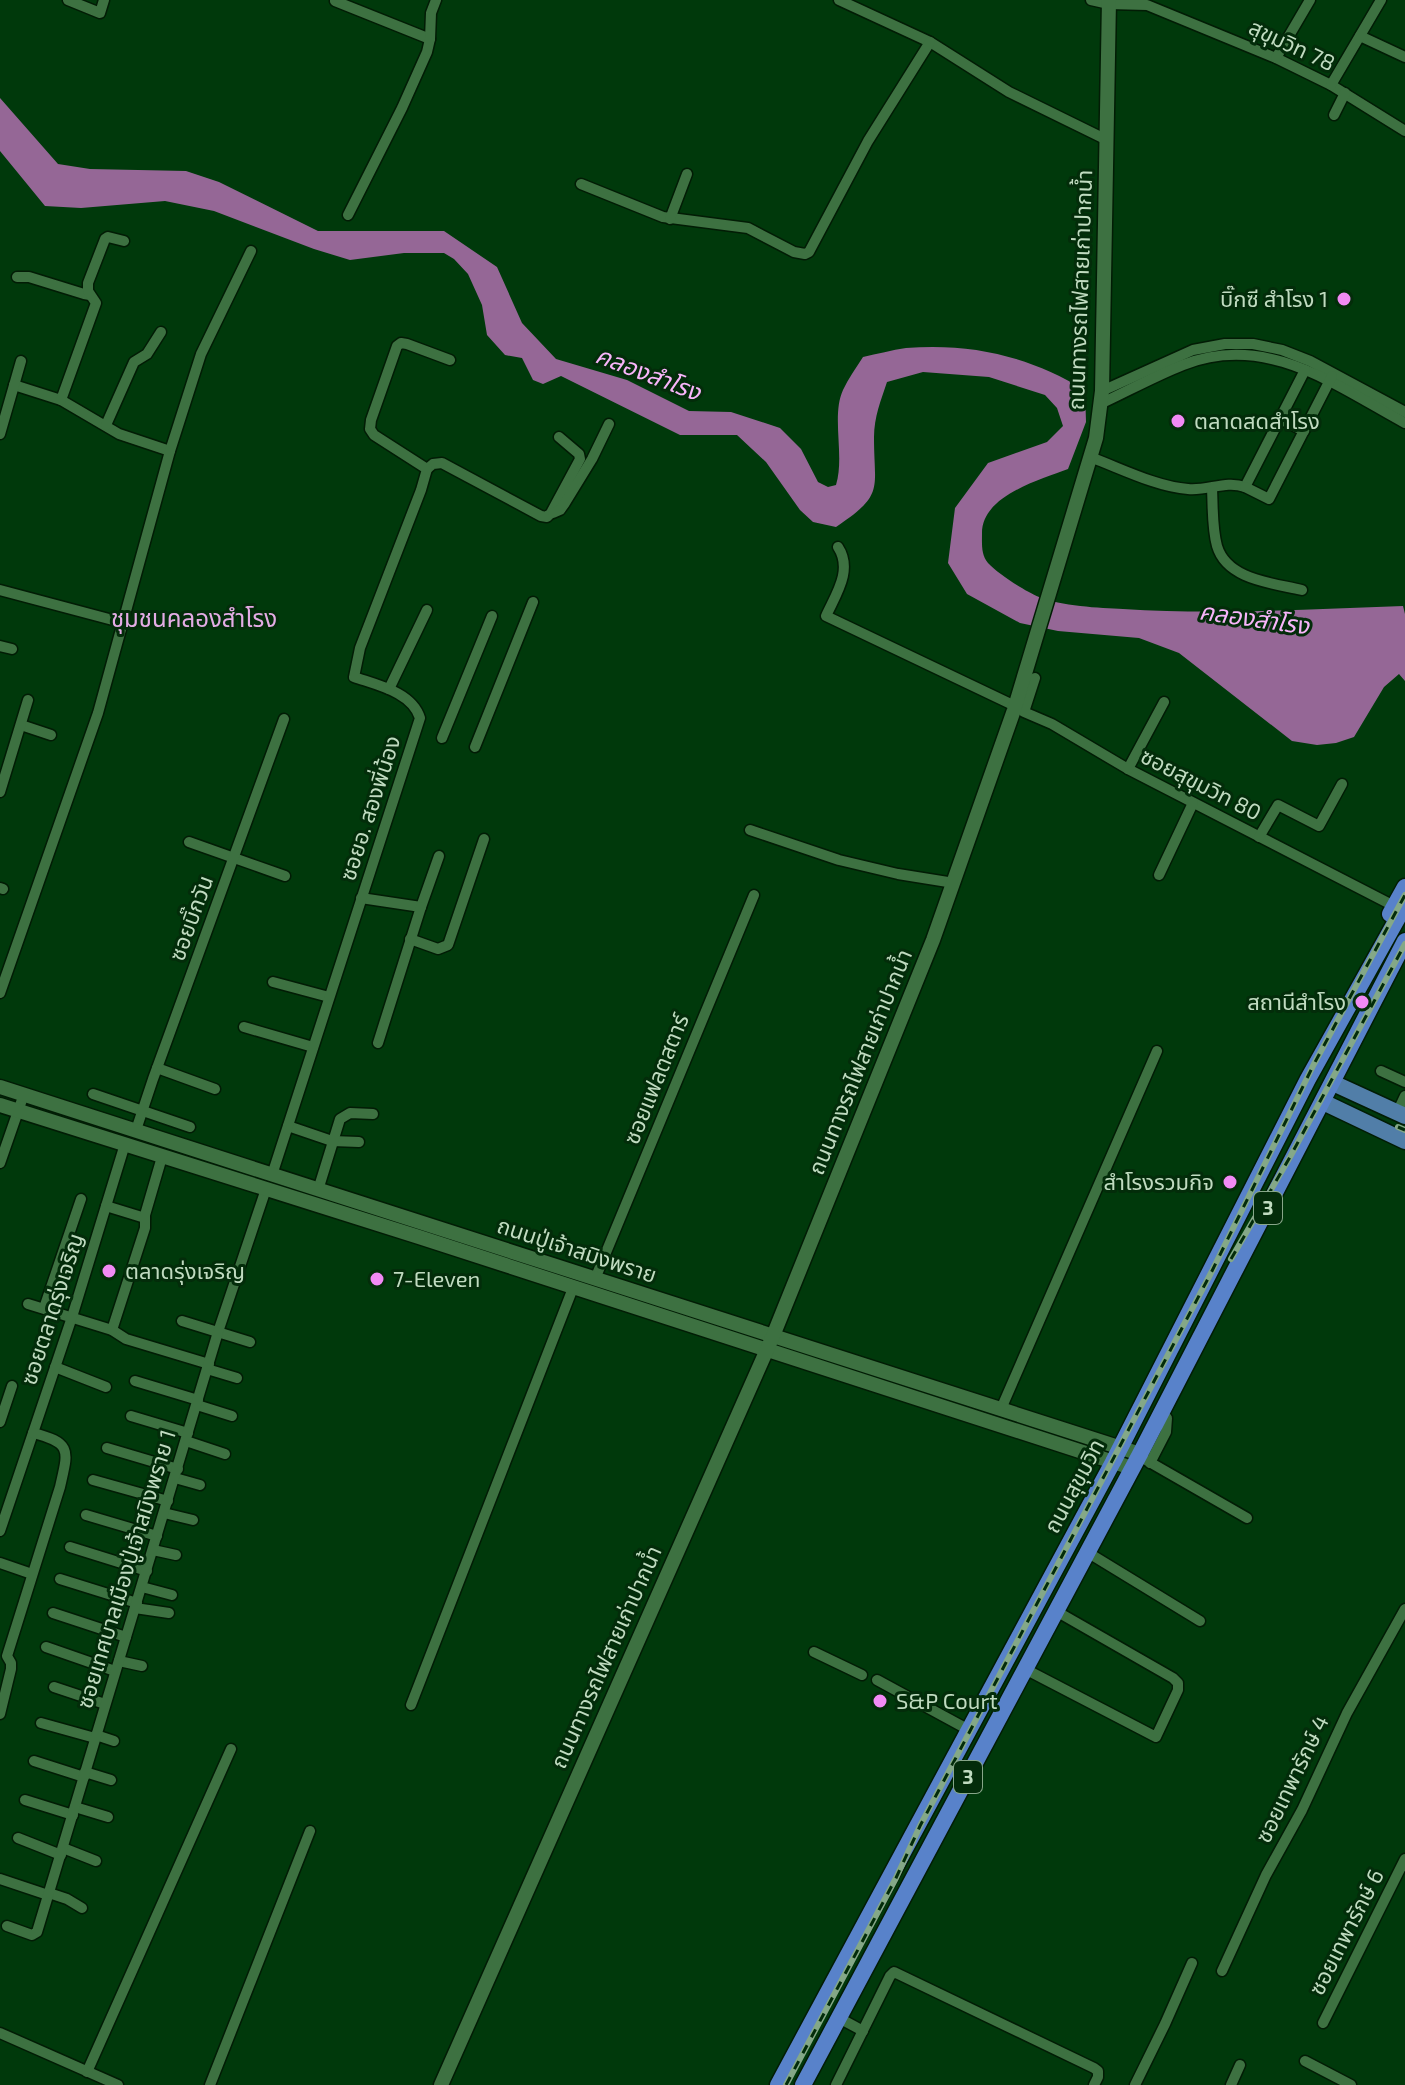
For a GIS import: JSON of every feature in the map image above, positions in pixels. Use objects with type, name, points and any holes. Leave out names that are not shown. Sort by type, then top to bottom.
[{"type":"highway","name":"ถนนสุขุมวิท","points":[[778,2085],[1117,1454],[1308,1079],[1376,956],[1380,934],[1399,906],[1405,887]]},
{"type":"highway","name":"ถนนสุขุมวิท","points":[[803,2085],[1087,1552],[1140,1460],[1161,1412],[1403,950]]},
{"type":"highway","points":[[1350,1003],[1368,1013]]},
{"type":"highway","points":[[1308,1079],[1333,1083]]},
{"type":"highway","points":[[1308,1079],[1323,1102]]},
{"type":"highway","points":[[819,2010],[839,2018]]},
{"type":"main road","name":"ถนนทางรถไฟสายเก่าปากน้ำ","points":[[441,2085],[773,1336],[933,940],[1005,737],[1020,709],[1037,634],[1096,438],[1101,397],[1109,2]]},
{"type":"main road","points":[[1333,1083],[1401,1114]]},
{"type":"main road","name":"ถนนปู่เจ้าสมิงพราย","points":[[0,1087],[136,1130],[269,1182],[465,1245],[595,1279],[1001,1409],[1117,1454]]},
{"type":"main road","points":[[1323,1102],[1405,1141]]},
{"type":"main road","name":"ถนนปู่เจ้าสมิงพราย","points":[[0,1105],[162,1157],[318,1190],[573,1288],[766,1351],[1140,1460]]},
{"type":"street","points":[[68,0],[100,13],[104,0]]},
{"type":"street","points":[[348,215],[427,52],[431,13],[436,0]]},
{"type":"street","points":[[839,0],[930,42],[1009,92],[1107,140]]},
{"type":"street","name":"สุขุมวิท 78","points":[[1091,0],[1147,5],[1276,58],[1331,85],[1405,131]]},
{"type":"street","points":[[1276,58],[1310,0]]},
{"type":"street","points":[[1331,85],[1381,0]]},
{"type":"street","points":[[335,1],[430,39]]},
{"type":"street","points":[[1360,36],[1405,57]]},
{"type":"street","points":[[581,184],[670,219],[748,228],[794,252],[805,254],[809,252],[868,141],[930,42]]},
{"type":"street","points":[[1334,115],[1345,93]]},
{"type":"street","points":[[670,219],[687,174]]},
{"type":"street","points":[[90,295],[88,283],[105,239],[124,241]]},
{"type":"street","points":[[0,993],[98,713],[170,451],[201,354],[251,251]]},
{"type":"street","points":[[17,277],[29,277],[95,298],[96,303],[61,400]]},
{"type":"street","points":[[106,425],[134,362],[147,354],[161,332]]},
{"type":"street","points":[[450,360],[407,344],[397,346],[371,420],[370,429],[374,435],[427,469],[433,464],[442,463],[547,517],[580,459],[579,454],[559,437]]},
{"type":"street","points":[[1101,397],[1178,363],[1193,350],[1225,344],[1282,350],[1310,361],[1331,378],[1405,423]]},
{"type":"street","points":[[1253,349],[1331,378],[1405,412]]},
{"type":"street","points":[[0,434],[21,361]]},
{"type":"street","points":[[1245,487],[1305,370]]},
{"type":"street","points":[[1090,457],[1184,489],[1212,489],[1230,483],[1269,499],[1331,378]]},
{"type":"street","points":[[14,385],[61,400],[119,434],[170,451]]},
{"type":"street","points":[[1280,419],[1304,431]]},
{"type":"street","points":[[551,513],[560,510],[565,503],[609,424]]},
{"type":"street","name":"ซอยอ. สองพี่น้อง","points":[[269,1182],[420,718],[417,708],[409,700],[389,689],[354,677],[360,648],[427,469]]},
{"type":"street","points":[[1212,489],[1217,545],[1227,563],[1261,581],[1302,590]]},
{"type":"street","name":"ซอยสุขุมวิท 80","points":[[838,547],[843,555],[845,572],[826,616],[1052,724],[1128,769],[1399,906]]},
{"type":"street","points":[[0,590],[124,623]]},
{"type":"street","points":[[475,747],[533,602]]},
{"type":"street","points":[[389,689],[427,610]]},
{"type":"street","points":[[442,738],[492,616]]},
{"type":"street","points":[[0,646],[12,649]]},
{"type":"street","points":[[1020,709],[1035,678]]},
{"type":"street","points":[[0,792],[28,700]]},
{"type":"street","points":[[1128,769],[1164,702]]},
{"type":"street","name":"ซอยบิ๊กวัน","points":[[136,1130],[284,719]]},
{"type":"street","points":[[21,725],[51,735]]},
{"type":"street","points":[[1259,837],[1278,805],[1319,826],[1342,784]]},
{"type":"street","points":[[1159,875],[1193,803]]},
{"type":"street","points":[[750,830],[839,860],[954,883]]},
{"type":"street","points":[[410,939],[438,949],[448,945],[484,839]]},
{"type":"street","points":[[189,842],[285,876]]},
{"type":"street","points":[[378,1043],[439,856]]},
{"type":"street","name":"ซอยแฟลตสตาร์","points":[[595,1279],[754,895]]},
{"type":"street","points":[[361,898],[421,907]]},
{"type":"street","points":[[273,982],[329,997]]},
{"type":"street","points":[[244,1027],[313,1047]]},
{"type":"street","points":[[1001,1409],[1157,1051]]},
{"type":"street","points":[[157,1068],[215,1089]]},
{"type":"street","points":[[1381,1071],[1405,1082]]},
{"type":"street","points":[[0,1163],[24,1094]]},
{"type":"street","points":[[93,1094],[190,1127]]},
{"type":"street","points":[[1401,1114],[1405,1096]]},
{"type":"street","points":[[318,1190],[340,1119],[350,1113],[373,1114]]},
{"type":"street","points":[[288,1126],[332,1141],[359,1142]]},
{"type":"street","name":"ซอยตลาดรุ่งเจริญ","points":[[0,1531],[72,1317],[125,1144]]},
{"type":"street","points":[[112,1330],[145,1228],[162,1157]]},
{"type":"street","name":"ซอยเทศบาลเมืองปู่เจ้าสมิงพราย 1","points":[[7,1926],[36,1934],[218,1332],[269,1182]]},
{"type":"street","points":[[44,1308],[81,1199]]},
{"type":"street","points":[[106,1206],[145,1218]]},
{"type":"street","points":[[411,1705],[573,1288]]},
{"type":"street","points":[[28,1304],[112,1330],[126,1339],[237,1378]]},
{"type":"street","points":[[182,1321],[250,1342]]},
{"type":"street","points":[[55,1367],[106,1387]]},
{"type":"street","points":[[135,1381],[232,1416]]},
{"type":"street","points":[[0,1422],[12,1386]]},
{"type":"street","points":[[131,1416],[225,1454]]},
{"type":"street","points":[[0,1714],[11,1669],[11,1663],[4,1655],[60,1487],[66,1458],[64,1447],[53,1438],[33,1433]]},
{"type":"street","points":[[107,1448],[200,1485]]},
{"type":"street","points":[[1140,1460],[1247,1518]]},
{"type":"street","points":[[93,1480],[168,1501]]},
{"type":"street","points":[[164,1513],[193,1520]]},
{"type":"street","points":[[86,1515],[157,1536]]},
{"type":"street","points":[[70,1547],[147,1571]]},
{"type":"street","points":[[153,1550],[176,1555]]},
{"type":"street","points":[[1087,1552],[1200,1621]]},
{"type":"street","points":[[0,1563],[32,1574]]},
{"type":"street","points":[[60,1579],[136,1606],[169,1613]]},
{"type":"street","points":[[142,1587],[172,1595]]},
{"type":"street","name":"ซอยเทพารักษ์ 4","points":[[1222,1971],[1347,1713],[1405,1609]]},
{"type":"street","points":[[1025,1669],[1156,1737],[1178,1690],[1178,1683],[1056,1611]]},
{"type":"street","points":[[53,1613],[126,1637]]},
{"type":"street","points":[[46,1647],[117,1666],[142,1666]]},
{"type":"street","points":[[814,1652],[862,1675]]},
{"type":"street","points":[[877,1680],[969,1730]]},
{"type":"street","points":[[54,1687],[105,1704]]},
{"type":"street","points":[[41,1723],[114,1741]]},
{"type":"street","points":[[87,2072],[231,1749]]},
{"type":"street","points":[[34,1761],[111,1780]]},
{"type":"street","points":[[25,1800],[108,1817]]},
{"type":"street","points":[[210,2085],[310,1831]]},
{"type":"street","points":[[18,1838],[96,1861]]},
{"type":"street","name":"ซอยเทพารักษ์ 6","points":[[1323,2023],[1405,1859]]},
{"type":"street","points":[[0,1879],[67,1899],[82,1908]]},
{"type":"street","points":[[1135,2085],[1192,1963]]},
{"type":"street","points":[[836,2085],[894,1972],[1094,2068],[1098,2071],[1094,2085]]},
{"type":"street","points":[[839,2018],[863,2031]]},
{"type":"street","points":[[0,2033],[118,2085]]},
{"type":"street","points":[[1305,2061],[1351,2085]]},
{"type":"street","points":[[1231,2085],[1240,2065]]},
{"type":"water","name":"คลองสำโรง","points":[[0,98],[58,164],[90,169],[186,171],[219,182],[318,231],[444,231],[497,267],[522,323],[556,359],[627,380],[689,411],[731,412],[780,428],[801,449],[818,482],[828,487],[836,485],[838,474],[840,400],[863,357],[906,348],[954,348],[999,354],[1042,368],[1085,390],[1086,422],[1068,469],[1014,491],[991,509],[984,521],[982,545],[984,556],[992,567],[1039,597],[1092,607],[1228,611],[1403,606],[1405,681],[1399,674],[1384,687],[1354,737],[1317,745],[1292,741],[1179,653],[1139,638],[1058,631],[1020,623],[967,594],[948,563],[955,508],[988,463],[1047,442],[1063,426],[1057,408],[1045,395],[989,377],[923,372],[887,382],[875,422],[875,480],[870,498],[836,527],[813,522],[800,510],[766,462],[737,435],[680,435],[561,376],[543,384],[533,380],[522,358],[505,355],[487,335],[482,305],[468,274],[444,253],[404,253],[350,260],[214,211],[165,201],[81,208],[45,206],[0,151]]},
{"type":"railway","points":[[786,2085],[1211,1273],[1314,1064],[1405,895]]},
{"type":"railway","points":[[1231,1259],[1405,944]]},
{"type":"railway","points":[[1398,1127],[1405,1130]]},
{"type":"place","name":"บิ๊กซี สำโรง 1","points":[[1344,299]]},
{"type":"place","name":"ตลาดสดสำโรง","points":[[1178,421]]},
{"type":"place","name":"สถานีสำโรง","points":[[1362,1002]]},
{"type":"place","name":"สำโรงรวมกิจ","points":[[1230,1182]]},
{"type":"place","name":"ตลาดรุ่งเจริญ","points":[[109,1271]]},
{"type":"place","name":"7-Eleven","points":[[377,1279]]},
{"type":"place","name":"S&P Court","points":[[880,1701]]},
{"type":"district","name":"ชุมชนคลองสำโรง","points":[[194,619]]}]
